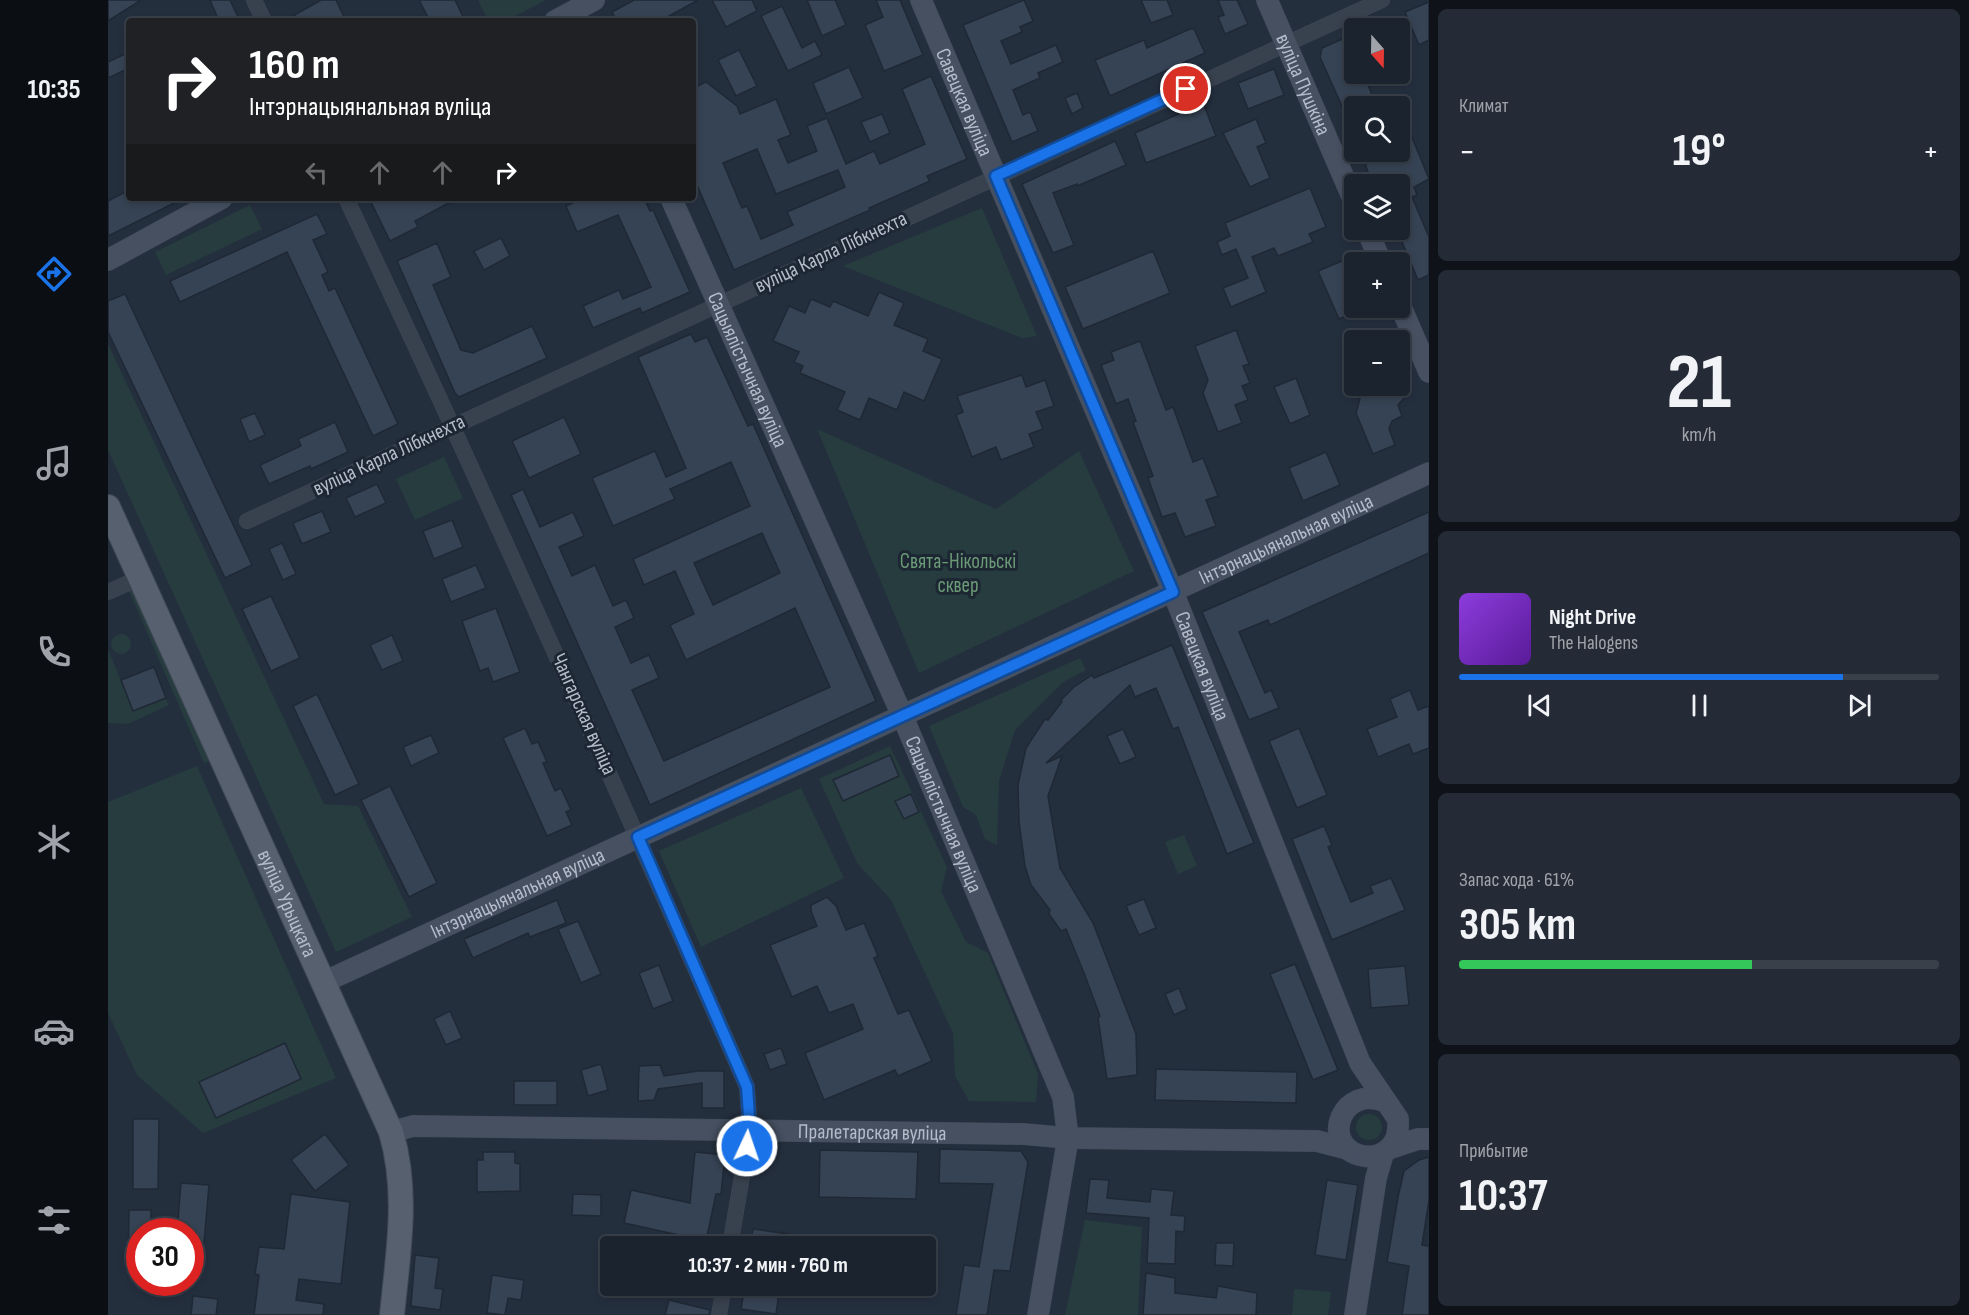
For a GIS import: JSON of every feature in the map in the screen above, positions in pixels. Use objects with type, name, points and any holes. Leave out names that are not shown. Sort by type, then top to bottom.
[{"type":"main road","name":"вуліца Урыцкага","points":[[108,507],[391,1132],[399,1164],[403,1203],[392,1315]]},
{"type":"street","points":[[254,0],[263,18]]},
{"type":"street","name":"Савецкая вуліца","points":[[921,0],[1173,592],[1362,1069],[1392,1111]]},
{"type":"street","name":"вуліца Пушкіна","points":[[1267,0],[1344,178]]},
{"type":"street","name":"вуліца Карла Лібкнехта","points":[[247,521],[1382,0]]},
{"type":"street","points":[[562,18],[587,7]]},
{"type":"street","points":[[108,260],[216,201]]},
{"type":"street","name":"Чангарская вуліца","points":[[347,201],[454,425],[747,1087],[750,1130],[732,1236]]},
{"type":"street","name":"Сацыялістычная вуліца","points":[[672,201],[902,715],[1063,1097],[1068,1138],[1038,1315]]},
{"type":"street","points":[[1406,318],[1429,372]]},
{"type":"street","name":"Інтэрнацыянальная вуліца","points":[[324,982],[1429,473]]},
{"type":"street","points":[[108,592],[140,578]]},
{"type":"street","points":[[1317,1141],[1332,1130],[1344,1114],[1360,1086],[1362,1069]]},
{"type":"street","points":[[1351,1151],[1373,1157],[1423,1139],[1392,1111],[1366,1098],[1344,1114],[1342,1141],[1351,1151],[1371,1167],[1376,1178]]},
{"type":"street","points":[[1355,1315],[1376,1178],[1399,1129],[1392,1111]]},
{"type":"street","name":"Пралетарская вуліца","points":[[391,1132],[413,1126],[1040,1135],[1068,1138],[1317,1141],[1351,1151]]},
{"type":"street","points":[[719,1315],[722,1296]]},
{"type":"green space","points":[[478,0],[546,0],[512,18],[487,18]]},
{"type":"green space","points":[[250,205],[262,229],[166,275],[155,252]]},
{"type":"green space","points":[[982,208],[1037,336],[1022,338],[843,266]]},
{"type":"green space","points":[[108,344],[324,804],[358,806],[412,917],[336,952],[108,450]]},
{"type":"green space","name":"Свята-Нікольскі сквер","points":[[817,429],[996,509],[1079,451],[1134,571],[919,673]]},
{"type":"green space","points":[[444,457],[463,498],[415,520],[396,479]]},
{"type":"green space","points":[[140,578],[222,756],[204,763],[126,584]]},
{"type":"green space","points":[[117,634],[125,634],[131,640],[131,648],[125,654],[117,654],[111,648],[111,640]]},
{"type":"green space","points":[[108,649],[133,711],[166,698],[169,705],[128,724],[108,723]]},
{"type":"green space","points":[[1080,658],[1086,670],[1062,683],[1015,730],[999,781],[997,845],[985,839],[976,815],[963,807],[929,726]]},
{"type":"green space","points":[[890,746],[947,867],[941,891],[966,942],[988,953],[1038,1074],[1036,1102],[969,1101],[955,1076],[953,1033],[891,900],[857,863],[819,779]]},
{"type":"green space","points":[[197,766],[336,1078],[203,1133],[137,1075],[108,1013],[108,802]]},
{"type":"green space","points":[[801,788],[844,878],[701,947],[659,851]]},
{"type":"green space","points":[[1184,835],[1197,866],[1178,874],[1165,842]]},
{"type":"green space","points":[[1369,1114],[1378,1118],[1382,1127],[1378,1136],[1369,1140],[1360,1136],[1356,1127],[1360,1118]]},
{"type":"green space","points":[[1085,1220],[1142,1227],[1138,1315],[1065,1315]]},
{"type":"green space","points":[[1294,1289],[1331,1292],[1328,1315],[1292,1315]]},
{"type":"building","points":[[108,0],[141,0],[108,21]]},
{"type":"building","points":[[210,0],[230,0],[239,18],[218,18]]},
{"type":"building","points":[[321,0],[336,0],[345,18],[289,18]]},
{"type":"building","points":[[419,0],[455,0],[464,18],[428,18]]},
{"type":"building","points":[[634,0],[698,0],[665,18],[615,18],[612,12]]},
{"type":"building","points":[[712,0],[752,0],[757,11],[726,27]]},
{"type":"building","points":[[807,0],[835,0],[846,25],[822,36]]},
{"type":"building","points":[[876,0],[900,0],[923,55],[884,71],[865,25],[883,17]]},
{"type":"building","points":[[1024,0],[1033,21],[1020,27],[1022,32],[1001,41],[1011,64],[1056,45],[1063,62],[1038,73],[1040,78],[1013,90],[1023,115],[1030,112],[1038,131],[1012,142],[963,25]]},
{"type":"building","points":[[1141,0],[1167,0],[1173,15],[1151,23]]},
{"type":"building","points":[[1218,0],[1237,0],[1248,24],[1225,34],[1218,17],[1224,15]]},
{"type":"building","points":[[1429,2],[1429,40],[1419,45],[1410,24],[1410,18],[1408,18],[1405,12]]},
{"type":"building","points":[[782,6],[802,48],[815,41],[822,55],[788,71],[761,16]]},
{"type":"building","points":[[1194,29],[1205,53],[1110,96],[1095,60],[1144,40],[1147,48]]},
{"type":"building","points":[[1344,38],[1344,84],[1367,84],[1373,96],[1344,96],[1344,111],[1320,57],[1322,48]]},
{"type":"building","points":[[739,50],[757,86],[736,96],[718,60]]},
{"type":"building","points":[[126,53],[126,69],[108,78],[108,62]]},
{"type":"building","points":[[849,67],[863,98],[826,114],[813,83]]},
{"type":"building","points":[[1274,69],[1284,95],[1248,109],[1238,83]]},
{"type":"building","points":[[931,76],[967,159],[927,176],[930,181],[869,208],[870,210],[734,270],[696,183],[696,87],[706,82],[737,106],[740,114],[776,99],[791,135],[778,140],[788,163],[817,151],[807,126],[827,118],[846,164],[874,151],[880,164],[925,144],[902,89]],"holes":[[[757,149],[776,194],[838,170],[845,187],[787,212],[793,225],[761,239],[747,206],[742,208],[723,163]]]},
{"type":"building","points":[[1077,93],[1083,108],[1072,114],[1065,98]]},
{"type":"building","points":[[1203,103],[1216,136],[1146,163],[1135,133]]},
{"type":"building","points":[[882,114],[890,133],[870,142],[861,122]]},
{"type":"building","points":[[1256,119],[1266,143],[1257,147],[1270,178],[1250,187],[1223,133]]},
{"type":"building","points":[[1410,132],[1429,179],[1414,187],[1417,195],[1412,197],[1429,237],[1429,275],[1418,280],[1410,261],[1410,252],[1406,252],[1401,240],[1410,240],[1410,174],[1369,174],[1366,163],[1410,162]]},
{"type":"building","points":[[1115,141],[1126,165],[1077,186],[1077,184],[1053,193],[1074,245],[1053,253],[1022,184]]},
{"type":"building","points":[[1310,188],[1326,227],[1309,234],[1313,242],[1278,256],[1274,248],[1252,257],[1266,292],[1231,307],[1223,288],[1248,278],[1236,249],[1222,255],[1217,242],[1230,236],[1225,223]]},
{"type":"building","points":[[126,192],[126,201],[178,201],[108,236],[108,201]]},
{"type":"building","points":[[370,201],[452,201],[415,221],[418,227],[390,241]]},
{"type":"building","points":[[577,201],[645,201],[650,211],[653,210],[690,292],[642,313],[640,308],[593,328],[583,306],[619,290],[623,299],[651,287],[618,215],[577,232],[566,206]]},
{"type":"building","points":[[317,214],[327,234],[313,240],[328,272],[322,275],[329,291],[335,288],[398,424],[373,436],[287,252],[180,302],[170,281]]},
{"type":"building","points":[[501,238],[510,256],[484,270],[474,251]]},
{"type":"building","points":[[437,243],[451,277],[433,285],[461,350],[473,353],[532,326],[547,358],[459,397],[455,393],[397,261]]},
{"type":"building","points":[[1153,251],[1170,293],[1083,329],[1065,287]]},
{"type":"building","points":[[1344,260],[1344,317],[1339,319],[1318,271]]},
{"type":"building","points":[[879,292],[904,303],[894,325],[928,339],[923,351],[942,359],[924,401],[904,392],[897,410],[869,398],[860,420],[837,410],[845,392],[800,373],[803,366],[794,362],[799,352],[773,341],[789,306],[805,313],[811,299],[830,307],[833,301],[868,316]]},
{"type":"building","points":[[125,294],[252,565],[225,578],[108,332],[108,301]]},
{"type":"building","points":[[1236,330],[1249,364],[1243,366],[1250,383],[1242,386],[1248,400],[1235,405],[1242,423],[1218,432],[1203,393],[1208,380],[1195,346]]},
{"type":"building","points":[[691,334],[695,342],[707,337],[748,426],[753,424],[876,701],[650,805],[511,495],[523,489],[540,527],[573,512],[584,536],[559,547],[572,576],[595,565],[613,606],[626,600],[634,618],[615,627],[631,663],[649,655],[659,678],[632,690],[664,761],[830,687],[795,608],[686,660],[670,625],[694,614],[675,571],[644,585],[633,559],[750,506],[731,462],[670,489],[675,499],[613,526],[592,478],[655,451],[666,477],[686,468],[638,357]],"holes":[[[762,533],[780,573],[713,605],[694,563]]]},
{"type":"building","points":[[1140,341],[1166,410],[1173,407],[1193,462],[1203,458],[1218,496],[1206,500],[1216,526],[1185,537],[1175,513],[1162,517],[1148,478],[1153,476],[1133,422],[1136,421],[1128,399],[1116,404],[1101,365],[1114,360],[1111,352]]},
{"type":"building","points":[[1022,375],[1026,387],[1045,380],[1054,406],[1036,412],[1043,429],[1029,434],[1034,447],[1001,460],[996,447],[972,457],[956,415],[963,412],[957,396]]},
{"type":"building","points":[[1296,378],[1310,415],[1290,424],[1274,387]]},
{"type":"building","points":[[1361,396],[1406,396],[1398,405],[1402,416],[1392,421],[1389,429],[1395,445],[1373,454],[1356,413]]},
{"type":"building","points":[[255,413],[265,435],[249,442],[240,419]]},
{"type":"building","points":[[564,417],[581,454],[529,478],[512,441]]},
{"type":"building","points":[[335,422],[348,452],[311,469],[310,466],[269,484],[260,465],[301,446],[298,439]]},
{"type":"building","points":[[1326,452],[1340,485],[1303,501],[1289,468]]},
{"type":"building","points":[[377,484],[386,503],[355,517],[346,498]]},
{"type":"building","points":[[322,511],[331,532],[302,544],[293,523]]},
{"type":"building","points":[[1429,512],[1429,553],[1270,625],[1268,620],[1239,632],[1265,693],[1271,690],[1279,708],[1249,720],[1202,612]]},
{"type":"building","points":[[452,520],[463,547],[434,559],[423,531]]},
{"type":"building","points":[[282,543],[296,574],[283,580],[269,549]]},
{"type":"building","points":[[476,565],[486,588],[451,602],[442,579]]},
{"type":"building","points":[[271,596],[300,658],[271,671],[242,609]]},
{"type":"building","points":[[496,608],[520,672],[493,682],[488,668],[480,671],[462,621]]},
{"type":"building","points":[[392,635],[403,661],[382,670],[370,645]]},
{"type":"building","points":[[1172,645],[1254,843],[1227,854],[1178,727],[1173,729],[1156,688],[1135,697],[1130,685],[1046,763],[1062,756],[1048,796],[1060,868],[1093,923],[1136,1034],[1137,1075],[1107,1079],[1098,1018],[1100,1016],[1084,973],[1066,929],[1061,931],[1049,914],[1050,910],[1031,885],[1025,866],[1019,822],[1018,785],[1026,748],[1045,719],[1048,720],[1062,702],[1061,700],[1074,687],[1092,675],[1094,678]]},
{"type":"building","points":[[154,667],[166,698],[133,711],[121,680]]},
{"type":"building","points":[[1410,690],[1418,710],[1429,706],[1429,748],[1413,754],[1409,744],[1378,757],[1367,729],[1397,717],[1390,699]]},
{"type":"building","points":[[317,694],[359,784],[335,795],[293,706]]},
{"type":"building","points":[[525,728],[532,744],[538,742],[547,762],[543,763],[555,791],[561,788],[571,810],[566,812],[572,825],[547,836],[503,738]]},
{"type":"building","points":[[1299,728],[1327,795],[1297,808],[1269,741]]},
{"type":"building","points":[[1123,729],[1136,757],[1120,764],[1107,736]]},
{"type":"building","points":[[431,735],[439,753],[411,766],[403,747]]},
{"type":"building","points":[[890,755],[899,776],[843,801],[833,780]]},
{"type":"building","points":[[390,786],[437,883],[409,897],[361,800]]},
{"type":"building","points":[[911,794],[919,812],[904,819],[895,801]]},
{"type":"building","points":[[1324,826],[1332,845],[1328,847],[1351,902],[1373,893],[1370,886],[1391,878],[1405,910],[1332,940],[1292,839]]},
{"type":"building","points":[[827,897],[836,906],[846,930],[864,923],[878,956],[874,958],[898,1014],[909,1010],[932,1061],[898,1076],[895,1070],[824,1100],[805,1053],[863,1029],[853,1004],[829,1013],[817,986],[792,997],[770,945],[817,926],[811,905]]},
{"type":"building","points":[[1144,899],[1156,928],[1139,935],[1126,906]]},
{"type":"building","points":[[557,900],[566,923],[530,937],[528,933],[473,958],[464,939]]},
{"type":"building","points":[[578,921],[601,974],[581,983],[558,929]]},
{"type":"building","points":[[1295,964],[1338,1070],[1313,1080],[1270,974]]},
{"type":"building","points":[[659,965],[673,1001],[653,1009],[639,973]]},
{"type":"building","points":[[1405,966],[1409,1005],[1371,1008],[1368,969]]},
{"type":"building","points":[[1179,988],[1187,1009],[1174,1015],[1165,994]]},
{"type":"building","points":[[450,1011],[462,1038],[446,1045],[434,1019]]},
{"type":"building","points":[[285,1043],[301,1079],[216,1118],[199,1082]]},
{"type":"building","points":[[781,1048],[787,1064],[770,1070],[764,1054]]},
{"type":"building","points":[[601,1064],[608,1090],[588,1096],[581,1070]]},
{"type":"building","points":[[660,1065],[664,1076],[698,1071],[724,1071],[724,1108],[702,1108],[702,1083],[658,1089],[654,1100],[638,1101],[639,1066]]},
{"type":"building","points":[[1156,1069],[1297,1072],[1296,1103],[1155,1100]]},
{"type":"building","points":[[514,1081],[557,1081],[557,1105],[514,1105]]},
{"type":"building","points":[[133,1119],[159,1119],[158,1189],[133,1189]]},
{"type":"building","points":[[325,1134],[349,1165],[315,1191],[291,1160]]},
{"type":"building","points":[[940,1149],[1021,1151],[1028,1162],[1010,1271],[994,1270],[987,1315],[956,1315],[964,1265],[979,1267],[993,1184],[939,1183]]},
{"type":"building","points":[[820,1150],[918,1152],[916,1199],[819,1197]]},
{"type":"building","points":[[483,1152],[515,1152],[515,1163],[520,1164],[520,1191],[477,1192],[477,1160],[483,1160]]},
{"type":"building","points":[[695,1152],[725,1155],[721,1194],[716,1194],[707,1236],[683,1236],[624,1223],[631,1190],[690,1203]]},
{"type":"building","points":[[1429,1157],[1429,1200],[1422,1245],[1429,1246],[1429,1315],[1402,1315],[1409,1266],[1387,1262],[1398,1197],[1404,1171],[1419,1160]]},
{"type":"building","points":[[1090,1179],[1109,1180],[1107,1198],[1150,1202],[1151,1189],[1174,1191],[1171,1215],[1185,1216],[1184,1232],[1176,1231],[1175,1264],[1147,1263],[1149,1218],[1086,1213]]},
{"type":"building","points":[[1327,1180],[1358,1185],[1346,1260],[1315,1255]]},
{"type":"building","points":[[181,1183],[209,1185],[204,1243],[204,1218],[178,1218]]},
{"type":"building","points":[[291,1194],[350,1202],[341,1284],[299,1279],[296,1300],[324,1304],[323,1315],[254,1315],[259,1275],[255,1274],[259,1247],[284,1249]]},
{"type":"building","points":[[573,1194],[601,1195],[601,1216],[572,1215]]},
{"type":"building","points":[[129,1210],[151,1210],[151,1218],[129,1218]]},
{"type":"building","points":[[753,1229],[788,1234],[788,1236],[752,1236]]},
{"type":"building","points":[[1216,1243],[1234,1243],[1233,1266],[1215,1265]]},
{"type":"building","points":[[415,1255],[439,1258],[435,1288],[443,1289],[440,1310],[411,1306]]},
{"type":"building","points":[[1146,1273],[1175,1278],[1175,1293],[1216,1298],[1218,1286],[1257,1293],[1256,1315],[1143,1315]]},
{"type":"building","points":[[492,1275],[524,1280],[521,1300],[508,1298],[505,1315],[487,1313]]},
{"type":"building","points":[[193,1296],[218,1299],[216,1315],[191,1315]]},
{"type":"building","points":[[743,1296],[779,1296],[776,1314],[741,1309]]},
{"type":"building","points":[[669,1300],[710,1310],[709,1315],[665,1315]]},
{"type":"route","points":[[747,1146],[750,1130],[747,1087],[638,837],[1173,592],[996,176],[1186,89]]}]
